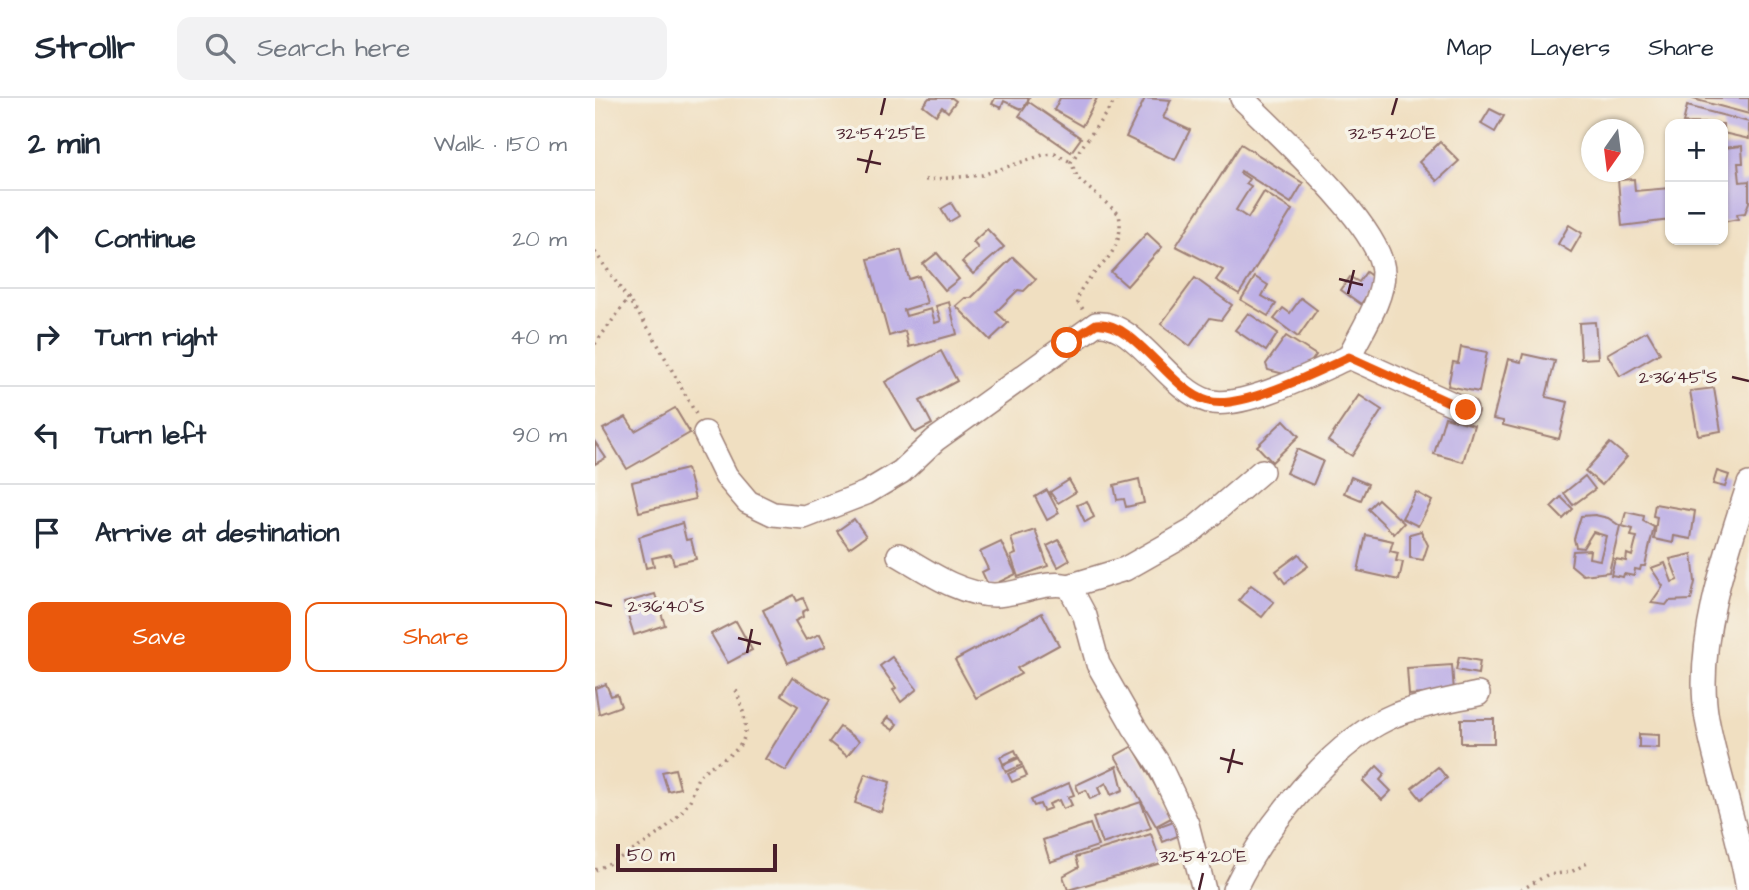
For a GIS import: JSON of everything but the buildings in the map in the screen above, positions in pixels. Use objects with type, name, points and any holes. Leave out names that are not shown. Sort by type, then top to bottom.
[{"type":"street","points":[[705,433],[726,476],[748,502],[773,514],[804,517],[866,493],[901,472],[935,440],[1096,324],[1117,327],[1190,393],[1209,402],[1235,401],[1293,382],[1349,357],[1379,293],[1383,273],[1380,252],[1328,184],[1242,98]]},
{"type":"street","points":[[1349,357],[1466,410]]},
{"type":"street","points":[[899,555],[951,584],[992,595],[1058,583],[1069,586],[1125,569],[1192,531],[1262,471]]},
{"type":"street","points":[[1748,890],[1741,849],[1707,718],[1703,657],[1740,540],[1749,484]]},
{"type":"street","points":[[1069,586],[1084,616],[1098,664],[1134,727],[1159,763],[1187,824],[1204,890]]},
{"type":"street","points":[[1234,890],[1275,821],[1321,769],[1372,726],[1397,714],[1478,694]]},
{"type":"path","points":[[1071,162],[1117,98]]},
{"type":"path","points":[[925,180],[982,175],[1043,155],[1055,154],[1071,162],[1078,180],[1119,214],[1122,229],[1117,248],[1078,296],[1078,303],[1096,324]]},
{"type":"path","points":[[595,252],[629,298],[681,383],[705,433]]},
{"type":"path","points":[[595,344],[629,298]]},
{"type":"path","points":[[595,870],[635,851],[674,819],[689,803],[694,782],[738,747],[744,737],[744,713],[736,690]]},
{"type":"path","points":[[1521,890],[1547,875],[1571,872],[1589,862]]},
{"type":"route","points":[[1067,343],[1096,324],[1106,323],[1117,327],[1190,393],[1209,402],[1235,401],[1293,382],[1349,357],[1466,410]]}]
